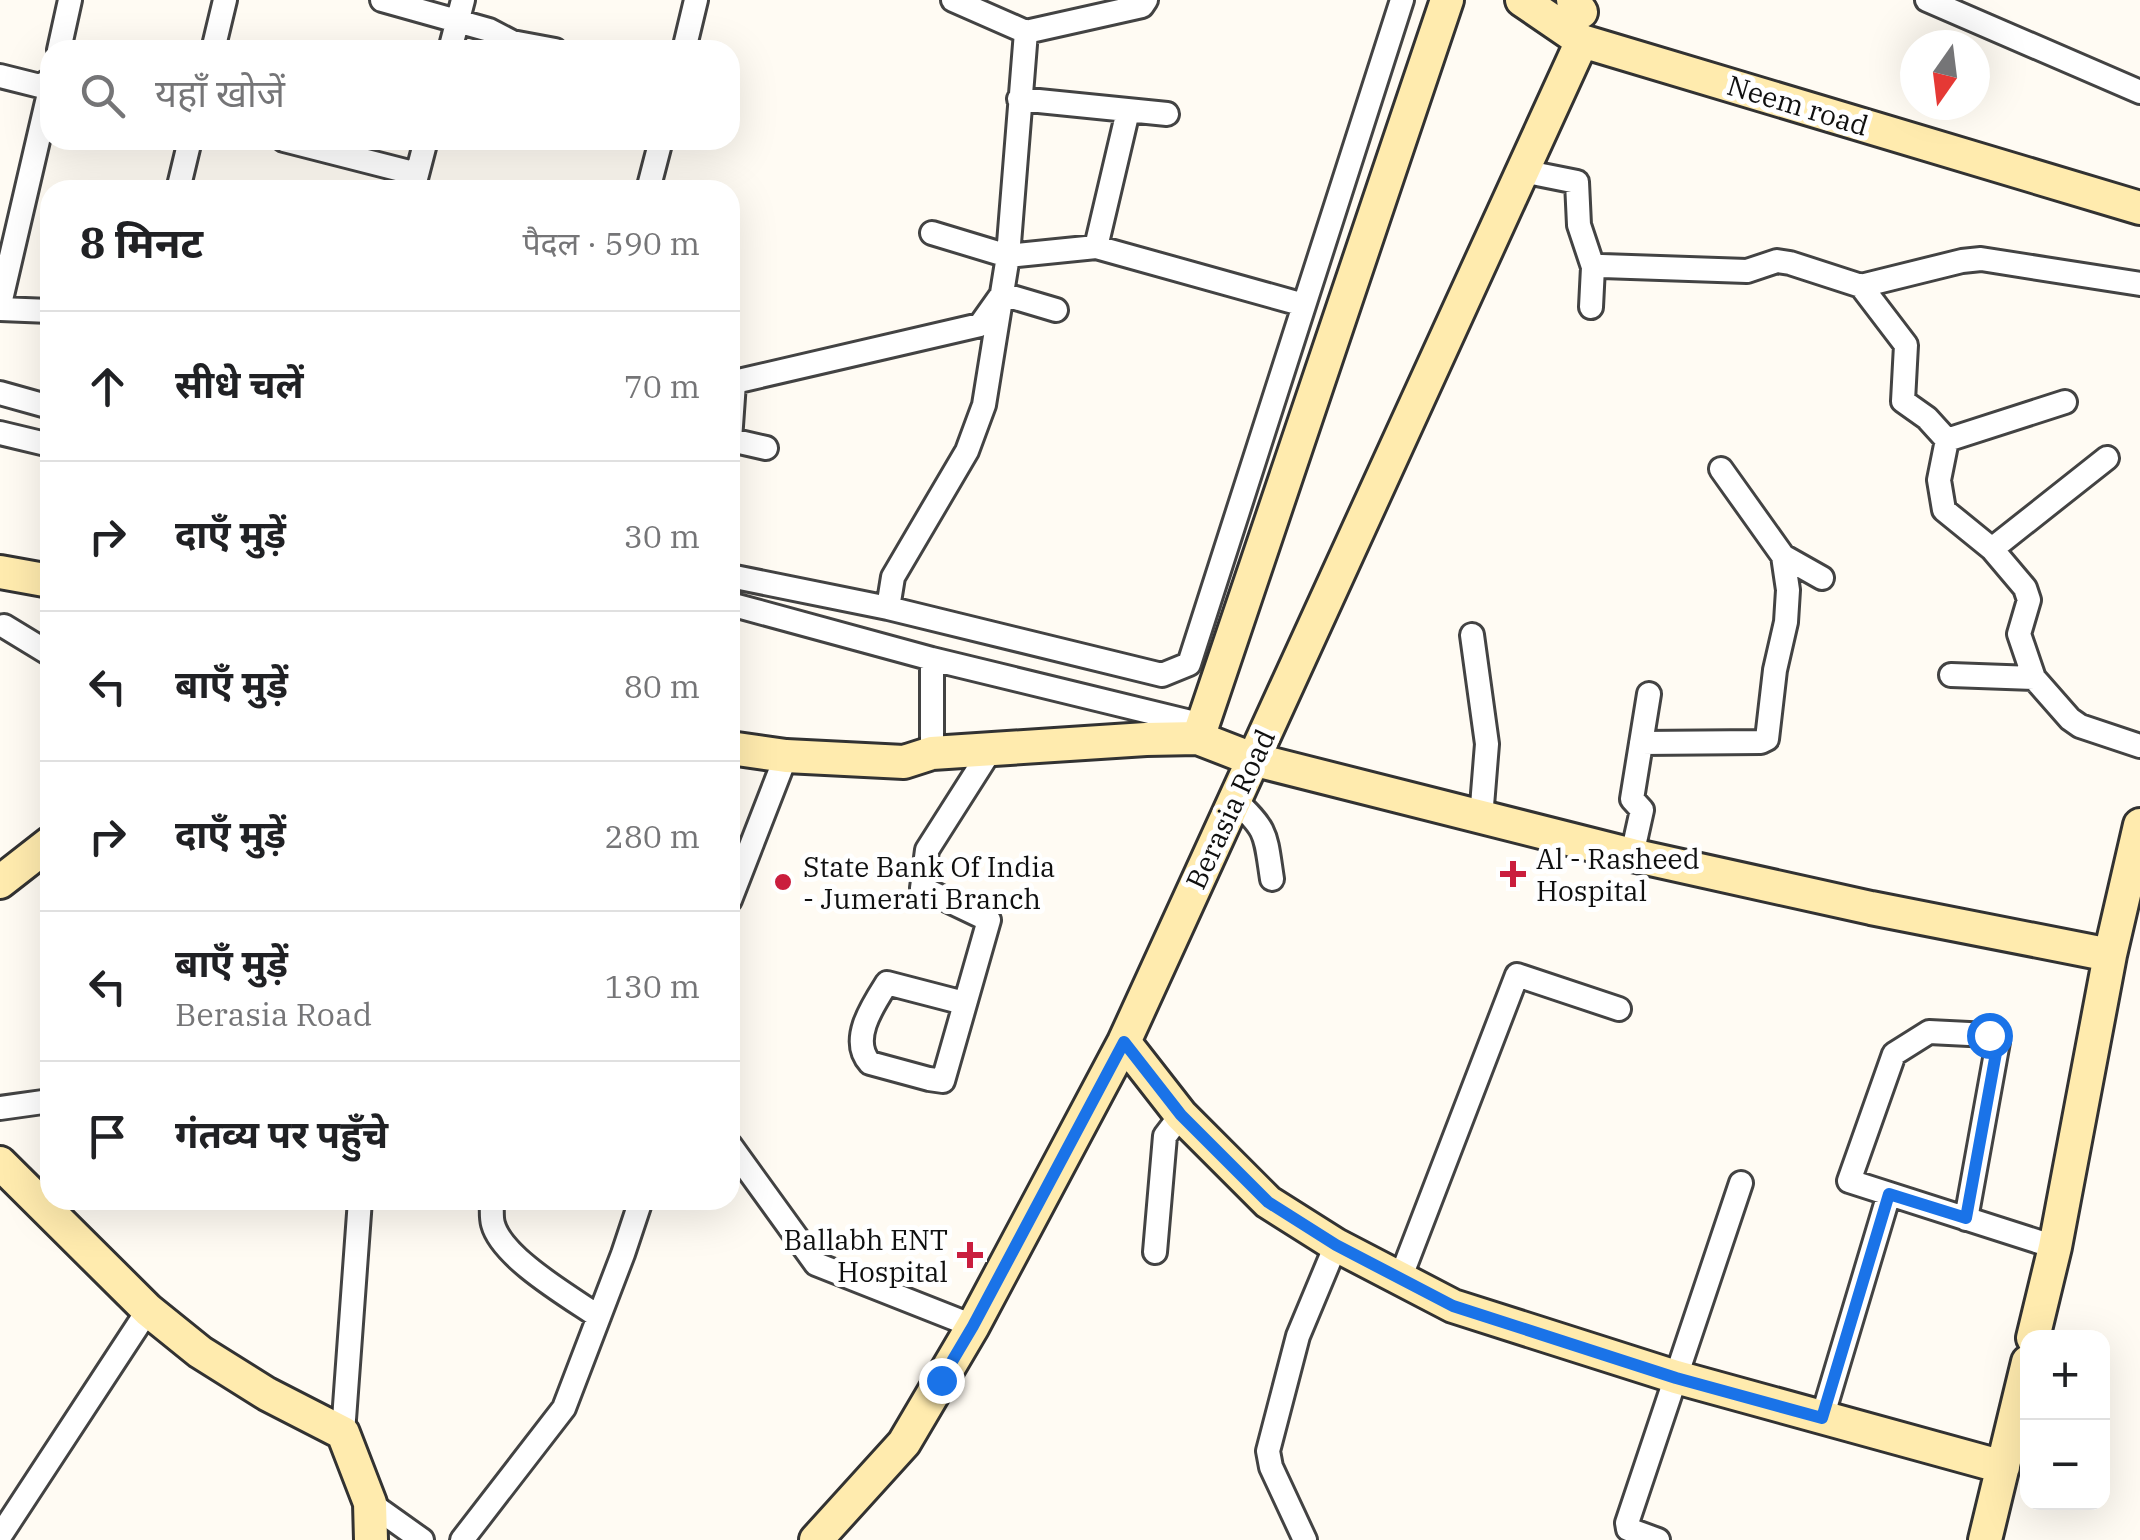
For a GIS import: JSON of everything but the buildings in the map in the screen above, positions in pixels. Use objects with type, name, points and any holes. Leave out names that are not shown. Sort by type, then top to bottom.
[{"type":"street","points":[[61,40],[70,0]]},
{"type":"street","points":[[215,40],[225,0]]},
{"type":"street","points":[[382,0],[460,10],[508,40]]},
{"type":"street","points":[[686,40],[696,0]]},
{"type":"street","points":[[953,0],[1026,32],[1142,6],[1146,0]]},
{"type":"street","points":[[740,578],[888,608],[1162,674],[1188,664],[1402,0]]},
{"type":"street","points":[[1200,731],[1447,0]]},
{"type":"street","name":"Neem road","points":[[1522,0],[1579,13],[2140,208]]},
{"type":"street","points":[[1928,0],[1969,9],[2140,92]]},
{"type":"street","points":[[452,40],[460,10]]},
{"type":"street","name":"Berasia Road","points":[[816,1540],[904,1443],[973,1326],[1124,1042],[1522,171],[1579,13]]},
{"type":"street","points":[[888,608],[894,577],[968,451],[984,405],[1008,256],[1026,32]]},
{"type":"street","points":[[0,76],[40,86]]},
{"type":"street","points":[[1019,99],[1166,114]]},
{"type":"street","points":[[1096,247],[1128,110]]},
{"type":"street","points":[[40,121],[9,224],[0,306],[40,310]]},
{"type":"street","points":[[180,180],[188,150]]},
{"type":"street","points":[[315,150],[409,180]]},
{"type":"street","points":[[416,180],[423,150]]},
{"type":"street","points":[[651,180],[658,150]]},
{"type":"street","points":[[1522,171],[1577,182],[1579,225],[1593,267],[1591,307]]},
{"type":"street","points":[[932,233],[1008,256],[1096,247],[1304,305]]},
{"type":"street","points":[[1593,267],[1748,271],[1777,261],[1861,286],[1981,259],[2140,284]]},
{"type":"street","points":[[1861,286],[1906,345],[1903,401],[1927,418],[1947,440]]},
{"type":"street","points":[[1002,294],[1056,310]]},
{"type":"street","points":[[740,381],[980,326],[1002,294]]},
{"type":"street","points":[[0,393],[40,404]]},
{"type":"street","points":[[1947,440],[2065,402]]},
{"type":"street","points":[[0,433],[40,443]]},
{"type":"street","points":[[1947,440],[1939,480],[1944,510],[1992,549],[2025,588],[2029,600],[2019,634],[2034,678],[2070,720],[2140,746]]},
{"type":"street","points":[[740,442],[766,448]]},
{"type":"street","points":[[1992,549],[2107,458]]},
{"type":"street","points":[[1721,468],[1783,556],[1822,578]]},
{"type":"street","points":[[1641,743],[1766,741],[1786,622],[1788,590],[1783,556]]},
{"type":"street","points":[[0,572],[40,579]]},
{"type":"street","points":[[740,607],[1200,731],[1252,759],[1481,818],[1871,908],[2110,955]]},
{"type":"street","points":[[4,626],[40,648]]},
{"type":"street","points":[[1472,635],[1486,744],[1481,818]]},
{"type":"street","points":[[932,658],[932,754]]},
{"type":"street","points":[[1951,675],[2034,678]]},
{"type":"street","points":[[1632,855],[1642,810],[1632,799],[1649,694]]},
{"type":"street","points":[[740,749],[786,756],[904,762],[932,754],[1146,739],[1200,731]]},
{"type":"street","points":[[964,1003],[888,983],[864,1026],[860,1046],[864,1056],[870,1063],[943,1081],[989,920],[922,888],[927,850],[990,751]]},
{"type":"street","points":[[740,874],[786,756]]},
{"type":"street","points":[[1234,799],[1258,821],[1265,834],[1272,878]]},
{"type":"street","points":[[2035,1330],[2055,1247],[2110,955],[2129,918],[2140,825]]},
{"type":"street","points":[[0,882],[40,851]]},
{"type":"street","points":[[1400,1278],[1517,975],[1618,1008]]},
{"type":"street","points":[[1966,1218],[1998,1042],[1989,1035],[1929,1032],[1894,1054],[1849,1181],[2055,1247]]},
{"type":"street","points":[[1124,1042],[1181,1115],[1268,1202],[1336,1245],[1453,1306],[1676,1378],[2002,1467]]},
{"type":"street","points":[[0,1108],[40,1102]]},
{"type":"street","points":[[1155,1252],[1165,1136],[1181,1115]]},
{"type":"street","points":[[740,1159],[816,1264],[973,1326]]},
{"type":"street","points":[[0,1162],[40,1202]]},
{"type":"street","points":[[1658,1540],[1628,1529],[1627,1523],[1741,1183]]},
{"type":"street","points":[[1822,1418],[1889,1194]]},
{"type":"street","points":[[48,1210],[148,1310],[200,1352],[267,1394],[343,1433]]},
{"type":"street","points":[[359,1210],[343,1433],[372,1527],[422,1540]]},
{"type":"street","points":[[492,1210],[493,1225],[506,1246],[531,1270],[599,1317]]},
{"type":"street","points":[[462,1540],[564,1408],[637,1210]]},
{"type":"street","points":[[1305,1540],[1270,1467],[1268,1451],[1298,1336],[1336,1245]]},
{"type":"street","points":[[0,1536],[148,1310]]},
{"type":"street","points":[[1985,1540],[2020,1394]]},
{"type":"place","name":"Al - Rasheed Hospital","points":[[1513,874]]},
{"type":"place","name":"State Bank Of India - Jumerati Branch","points":[[783,882]]},
{"type":"place","name":"Ballabh ENT Hospital","points":[[970,1255]]},
{"type":"route","points":[[941,1380],[1124,1042],[1181,1115],[1268,1202],[1336,1245],[1453,1306],[1676,1378],[1822,1418],[1889,1194],[1966,1218],[1998,1042],[1989,1035]]}]
